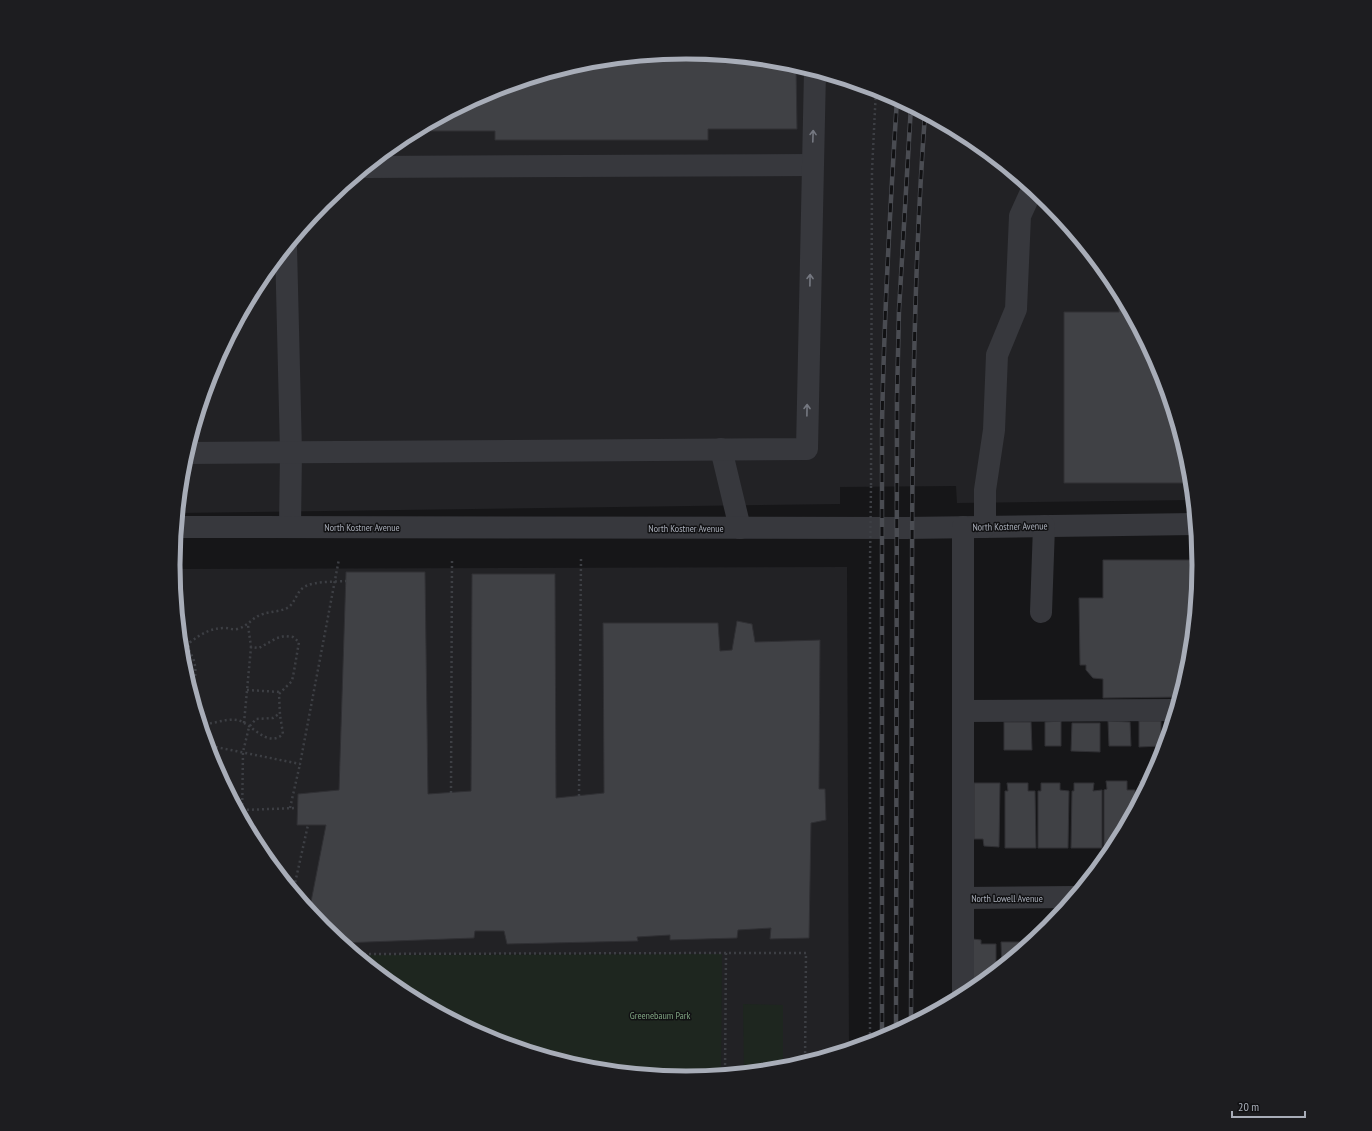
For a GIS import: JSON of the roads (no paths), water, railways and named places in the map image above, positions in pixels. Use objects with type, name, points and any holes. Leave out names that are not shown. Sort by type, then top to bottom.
[{"type":"street","points":[[192,453],[807,449],[815,76]]},
{"type":"street","points":[[374,167],[812,165]]},
{"type":"street","points":[[985,527],[985,490],[994,430],[997,356],[1016,309],[1020,216],[1030,194]]},
{"type":"street","points":[[286,254],[291,452],[290,527]]},
{"type":"street","points":[[721,449],[740,528]]},
{"type":"street","name":"North Kostner Avenue","points":[[181,527],[740,528],[1190,524]]},
{"type":"street","points":[[1041,612],[1044,526]]},
{"type":"street","points":[[963,527],[963,989]]},
{"type":"street","points":[[963,711],[1171,710]]},
{"type":"street","name":"North Lowell Avenue","points":[[963,898],[1068,898]]},
{"type":"railway","points":[[882,1032],[882,425],[884,343],[897,105]]},
{"type":"railway","points":[[896,1026],[897,398],[899,310],[911,111]]},
{"type":"railway","points":[[911,1019],[913,425],[918,239],[925,119]]},
{"type":"park label","name":"Greenebaum Park","points":[[660,1015]]}]
